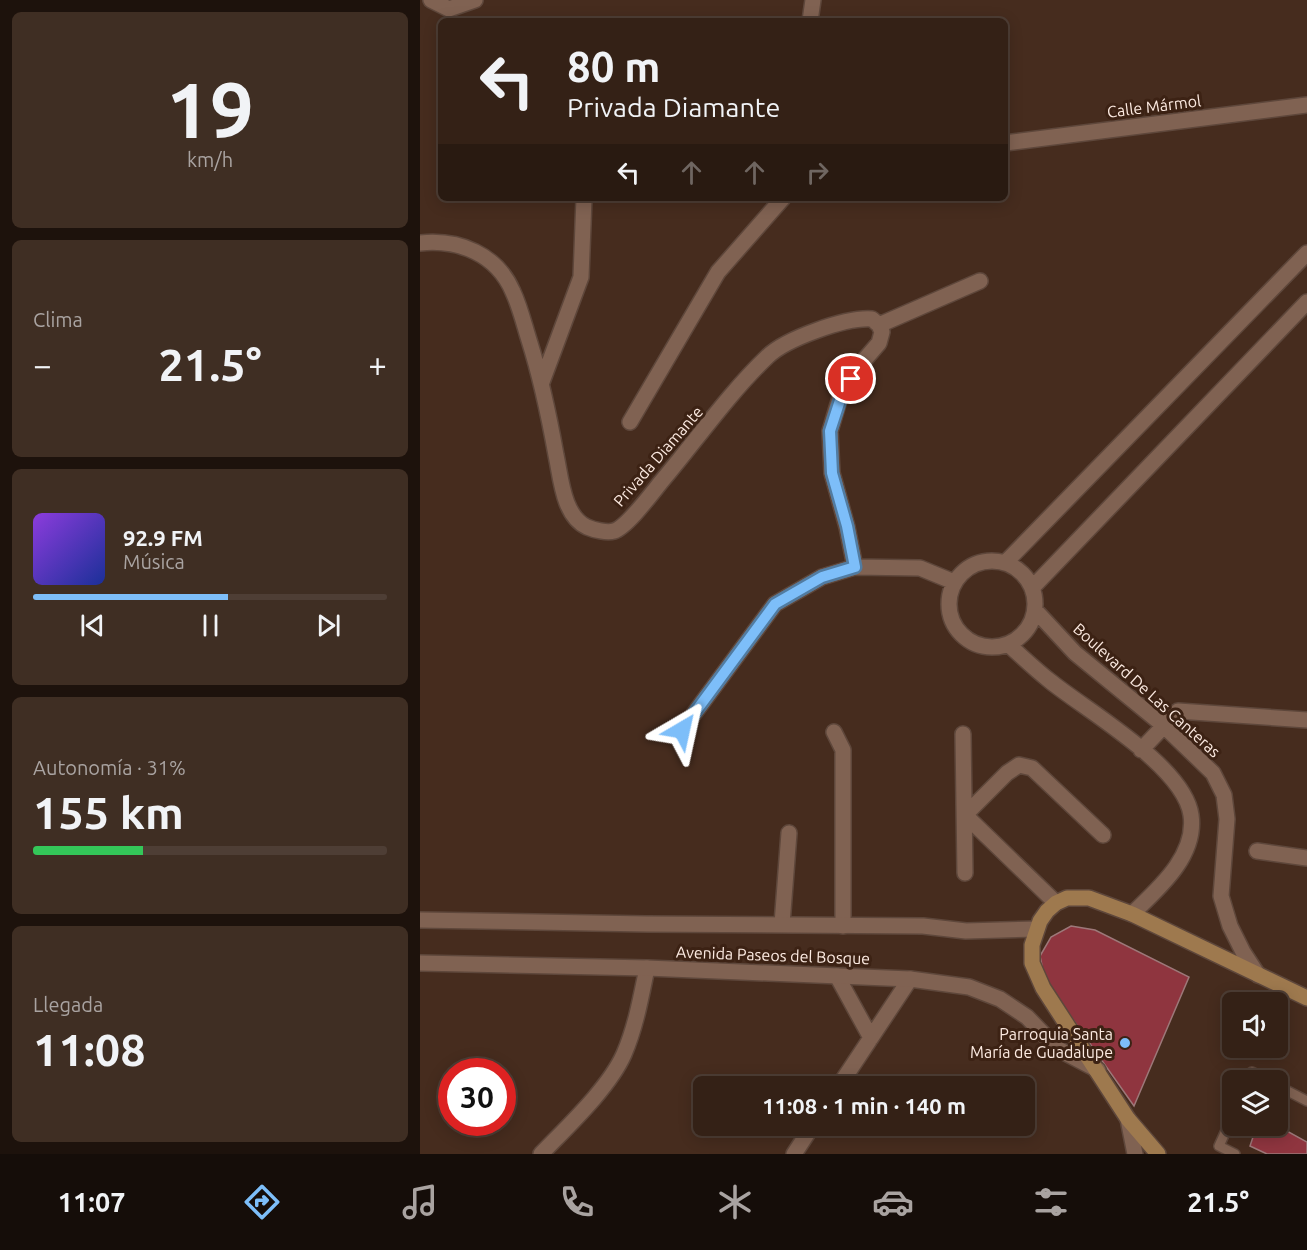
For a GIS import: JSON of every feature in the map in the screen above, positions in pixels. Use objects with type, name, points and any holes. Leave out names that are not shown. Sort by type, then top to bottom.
[{"type":"main road","points":[[1158,1154],[1128,1119],[1043,988],[1032,963],[1032,945],[1037,929],[1047,911],[1056,903],[1067,898],[1089,898],[1132,914],[1307,998]]},
{"type":"street","points":[[430,0],[449,9],[475,0]]},
{"type":"street","points":[[810,18],[813,0]]},
{"type":"street","name":"Calle Mármol","points":[[1008,142],[1307,105]]},
{"type":"street","points":[[542,382],[581,277],[584,201]]},
{"type":"street","points":[[630,422],[718,272],[780,201]]},
{"type":"street","name":"Privada Diamante","points":[[420,243],[438,241],[462,245],[480,254],[500,271],[513,291],[542,382],[565,497],[577,520],[588,528],[602,531],[615,531],[640,509],[734,393],[768,356],[790,341],[850,320],[872,319],[879,324]]},
{"type":"street","points":[[1005,562],[1307,253]]},
{"type":"street","points":[[855,567],[847,526],[832,473],[830,431],[842,394],[860,365],[879,343],[882,332],[879,324],[980,281]]},
{"type":"street","points":[[1032,588],[1307,302]]},
{"type":"street","points":[[1005,562],[1021,572],[1032,588],[1035,610],[1030,624],[1021,636],[1008,644],[987,647],[967,640],[953,624],[948,603],[954,582],[963,571],[976,563],[1005,562]]},
{"type":"street","points":[[682,730],[775,604],[822,577],[855,567],[920,568],[954,582]]},
{"type":"street","name":"Boulevard De Las Canteras","points":[[1035,610],[1075,653],[1163,725],[1213,772],[1224,795],[1227,819],[1221,896],[1230,926],[1258,975]]},
{"type":"street","points":[[1008,644],[1050,681],[1141,750],[1176,782],[1185,797],[1191,815],[1190,832],[1185,850],[1173,873],[1132,914]]},
{"type":"street","points":[[1141,750],[1178,711],[1307,720]]},
{"type":"street","points":[[834,732],[843,750],[843,926]]},
{"type":"street","points":[[963,734],[965,873]]},
{"type":"street","points":[[965,815],[1007,773],[1019,765],[1032,768],[1103,835]]},
{"type":"street","points":[[965,815],[1056,903]]},
{"type":"street","points":[[782,924],[789,833]]},
{"type":"street","points":[[1257,851],[1307,858]]},
{"type":"street","name":"Avenida Paseos del Bosque","points":[[420,920],[923,926],[966,931],[1037,929]]},
{"type":"street","name":"Avenida Paseos del Bosque","points":[[420,963],[647,968],[910,979],[969,987],[1000,999],[1027,1017],[1058,1049],[1098,1070]]},
{"type":"street","points":[[541,1154],[597,1095],[623,1056],[638,1014],[647,968]]},
{"type":"street","points":[[837,976],[870,1038]]},
{"type":"street","points":[[845,1076],[910,979]]},
{"type":"street","points":[[1128,1119],[1135,1154]]},
{"type":"street","points":[[794,1154],[806,1136]]},
{"type":"lane","points":[[1288,1091],[1307,1101]]},
{"type":"lane","points":[[1224,1136],[1219,1146],[1235,1154]]},
{"type":"building","name":"Parroquia Santa María de Guadalupe","points":[[1071,926],[1095,930],[1189,977],[1134,1106],[1045,980],[1040,956],[1051,937]]},
{"type":"building","points":[[1288,1132],[1307,1142],[1307,1154],[1267,1154],[1250,1146],[1253,1136],[1288,1136]]},
{"type":"place","name":"Parroquia Santa María de Guadalupe","points":[[1125,1043]]},
{"type":"route","points":[[682,730],[775,604],[822,577],[855,567],[847,526],[832,473],[830,431],[842,394],[851,379]]}]
